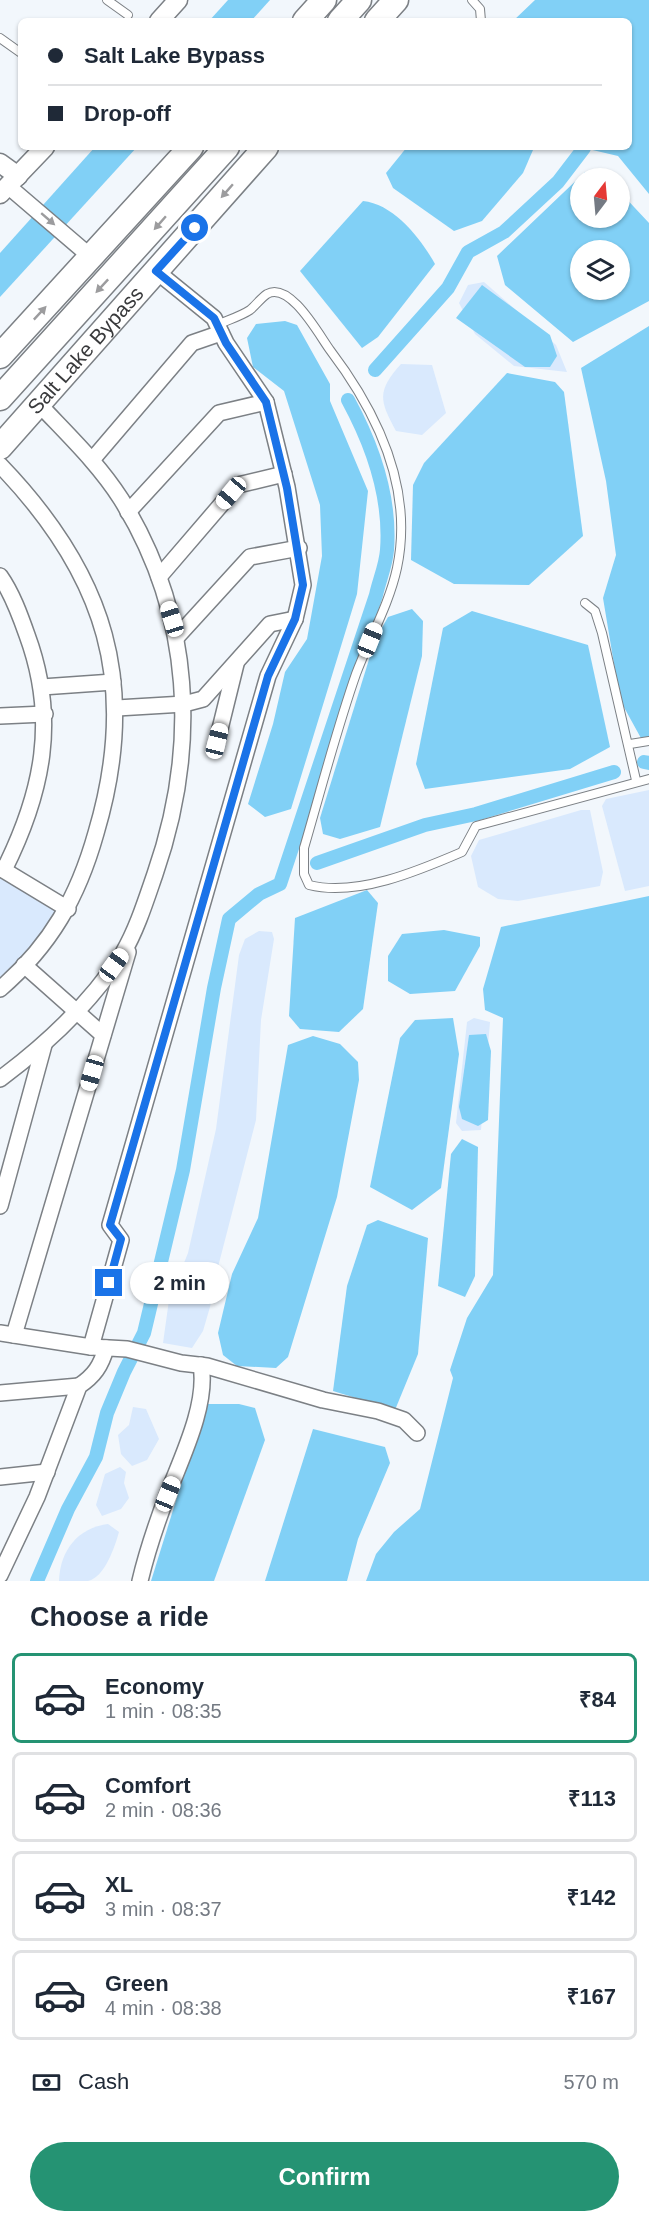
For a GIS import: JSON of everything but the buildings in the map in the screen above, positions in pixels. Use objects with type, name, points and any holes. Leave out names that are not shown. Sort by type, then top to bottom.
[{"type":"main road","points":[[308,18],[324,0]]},
{"type":"main road","points":[[343,18],[359,0]]},
{"type":"main road","points":[[380,18],[396,0]]},
{"type":"main road","points":[[0,356],[82,249],[188,150]]},
{"type":"main road","name":"Salt Lake Bypass","points":[[0,398],[224,150]]},
{"type":"main road","name":"Salt Lake Bypass","points":[[0,447],[263,150]]},
{"type":"street","points":[[162,18],[178,0]]},
{"type":"street","points":[[8,189],[42,150]]},
{"type":"street","points":[[0,163],[8,189],[82,249]]},
{"type":"street","points":[[0,1393],[79,1386],[92,1377],[102,1362],[98,1348],[121,1239],[110,1225],[268,676],[295,619],[303,585],[284,474],[266,402],[214,318],[156,271]]},
{"type":"street","points":[[92,460],[192,343],[219,329]]},
{"type":"street","points":[[128,512],[219,413],[266,402]]},
{"type":"street","points":[[38,403],[92,460],[128,512],[159,577],[181,663],[184,704],[179,785],[170,830],[136,926],[7,1334],[98,1348],[127,1349],[164,1359],[201,1365],[323,1400],[378,1411],[404,1420],[417,1433]]},
{"type":"street","points":[[0,465],[40,508],[63,542],[90,595],[109,649],[117,708],[114,758],[102,813],[91,852],[68,909],[53,933],[0,988]]},
{"type":"street","points":[[159,577],[238,485],[284,474]]},
{"type":"street","points":[[176,638],[250,557],[298,548]]},
{"type":"street","points":[[0,576],[22,619],[42,687],[46,729],[41,770],[30,808],[2,869],[68,909]]},
{"type":"street","points":[[117,708],[184,704],[203,699],[270,624],[295,619]]},
{"type":"street","points":[[217,741],[237,661]]},
{"type":"street","points":[[42,687],[113,682]]},
{"type":"street","points":[[0,716],[45,714]]},
{"type":"street","points":[[0,1079],[44,1045],[76,1011],[123,952],[136,926]]},
{"type":"street","points":[[24,964],[103,1035]]},
{"type":"street","points":[[0,1206],[44,1045]]},
{"type":"street","points":[[140,1581],[147,1554],[190,1432],[204,1381],[201,1365]]},
{"type":"street","points":[[0,1575],[47,1472],[79,1386]]},
{"type":"street","points":[[0,1477],[47,1472]]},
{"type":"lane","points":[[107,0],[128,15]]},
{"type":"lane","points":[[472,0],[480,9],[481,18]]},
{"type":"lane","points":[[0,38],[18,52]]},
{"type":"lane","points":[[219,329],[250,310],[267,294],[281,293],[298,304],[347,372],[366,405],[387,446],[398,491],[402,538],[397,570],[356,673],[304,848],[304,874],[309,885],[342,888],[398,878],[462,852],[476,826],[636,780],[649,779]]},
{"type":"lane","points":[[585,603],[595,611],[602,633],[630,744],[636,780]]},
{"type":"lane","points":[[630,744],[649,741]]},
{"type":"shaded area","points":[[484,282],[556,345],[567,372],[514,366],[475,334],[459,303],[468,285]]},
{"type":"shaded area","points":[[401,364],[432,365],[446,413],[422,435],[396,431],[386,411],[384,389]]},
{"type":"shaded area","points":[[649,790],[649,886],[625,891],[602,806],[606,799]]},
{"type":"shaded area","points":[[581,810],[590,810],[603,872],[600,886],[518,901],[498,899],[478,887],[471,856],[479,840]]},
{"type":"shaded area","points":[[0,874],[60,911],[18,964],[0,980]]},
{"type":"shaded area","points":[[259,931],[272,932],[274,939],[261,1020],[256,1120],[203,1331],[192,1348],[163,1343],[169,1300],[188,1253],[216,1129],[239,955],[245,939]]},
{"type":"shaded area","points":[[474,1018],[490,1022],[481,1130],[462,1131],[456,1123],[467,1022]]},
{"type":"shaded area","points":[[133,1407],[146,1409],[159,1439],[147,1460],[132,1466],[121,1454],[118,1435],[129,1425]]},
{"type":"shaded area","points":[[120,1467],[126,1472],[124,1483],[129,1498],[121,1509],[102,1516],[96,1505],[105,1474]]},
{"type":"shaded area","points":[[108,1524],[119,1532],[108,1560],[99,1574],[88,1581],[59,1581],[63,1560],[73,1542],[88,1530]]},
{"type":"water","points":[[228,0],[270,0],[254,18],[212,18]]},
{"type":"water","points":[[535,0],[649,0],[649,194],[618,156],[592,150],[632,150],[632,18],[516,18]]},
{"type":"water","points":[[92,150],[134,150],[0,297],[0,253]]},
{"type":"water","points":[[405,150],[533,150],[523,173],[482,221],[454,231],[393,188],[386,173]]},
{"type":"water","points":[[570,186],[570,228],[630,228],[630,203],[649,223],[649,301],[573,342],[505,285],[497,256]]},
{"type":"water","points":[[363,201],[385,209],[396,216],[414,234],[435,264],[378,337],[362,348],[300,271]]},
{"type":"water","points":[[482,285],[550,335],[557,356],[550,367],[525,367],[456,318]]},
{"type":"water","points":[[285,321],[297,325],[330,384],[330,401],[368,491],[357,594],[291,809],[265,817],[248,804],[273,724],[285,672],[307,639],[322,556],[320,505],[284,391],[253,367],[247,338],[256,324]]},
{"type":"water","points":[[649,326],[649,740],[642,740],[620,700],[603,598],[616,555],[606,481],[581,368]]},
{"type":"water","points":[[507,373],[555,382],[564,392],[583,536],[529,585],[454,584],[411,560],[413,485],[424,463]]},
{"type":"water","points":[[412,609],[423,621],[422,656],[380,827],[340,839],[323,834],[320,818],[375,640],[388,617]]},
{"type":"water","points":[[472,611],[588,645],[610,747],[570,769],[425,789],[416,764],[443,628]]},
{"type":"water","points":[[367,890],[378,903],[363,1009],[339,1032],[300,1029],[289,1016],[295,918]]},
{"type":"water","points":[[649,896],[649,1581],[366,1581],[376,1554],[394,1532],[420,1509],[453,1378],[450,1370],[467,1318],[493,1275],[503,1018],[485,1010],[483,989],[501,927]]},
{"type":"water","points":[[444,930],[480,937],[480,946],[455,991],[410,994],[388,981],[388,956],[402,934]]},
{"type":"water","points":[[453,1018],[459,1054],[441,1188],[412,1210],[370,1187],[400,1038],[415,1020]]},
{"type":"water","points":[[486,1034],[491,1051],[488,1120],[478,1126],[462,1119],[459,1107],[469,1035]]},
{"type":"water","points":[[313,1036],[340,1044],[358,1062],[359,1080],[337,1197],[288,1357],[276,1368],[237,1366],[223,1355],[218,1333],[232,1274],[258,1218],[288,1045]]},
{"type":"water","points":[[462,1139],[478,1147],[475,1276],[465,1297],[438,1286],[451,1154]]},
{"type":"water","points":[[378,1220],[428,1238],[418,1354],[395,1410],[333,1391],[347,1286],[367,1225]]},
{"type":"water","points":[[206,1404],[239,1404],[255,1408],[265,1440],[214,1581],[151,1581]]},
{"type":"water","points":[[313,1429],[385,1447],[390,1463],[358,1539],[347,1581],[265,1581]]},
{"type":"waterway","points":[[375,370],[448,288],[468,252],[504,232],[558,182],[582,150]]},
{"type":"waterway","points":[[37,1581],[68,1509],[96,1457],[107,1413],[144,1333],[183,1170],[214,988],[229,919],[259,894],[280,884],[384,567],[387,530],[383,491],[365,435],[348,400]]},
{"type":"waterway","points":[[644,762],[649,763]]},
{"type":"waterway","points":[[317,863],[425,825],[476,814],[614,772]]},
{"type":"route","points":[[109,1283],[121,1239],[110,1225],[268,676],[295,619],[303,585],[287,488],[266,402],[226,343],[214,318],[156,271],[195,228]]}]
